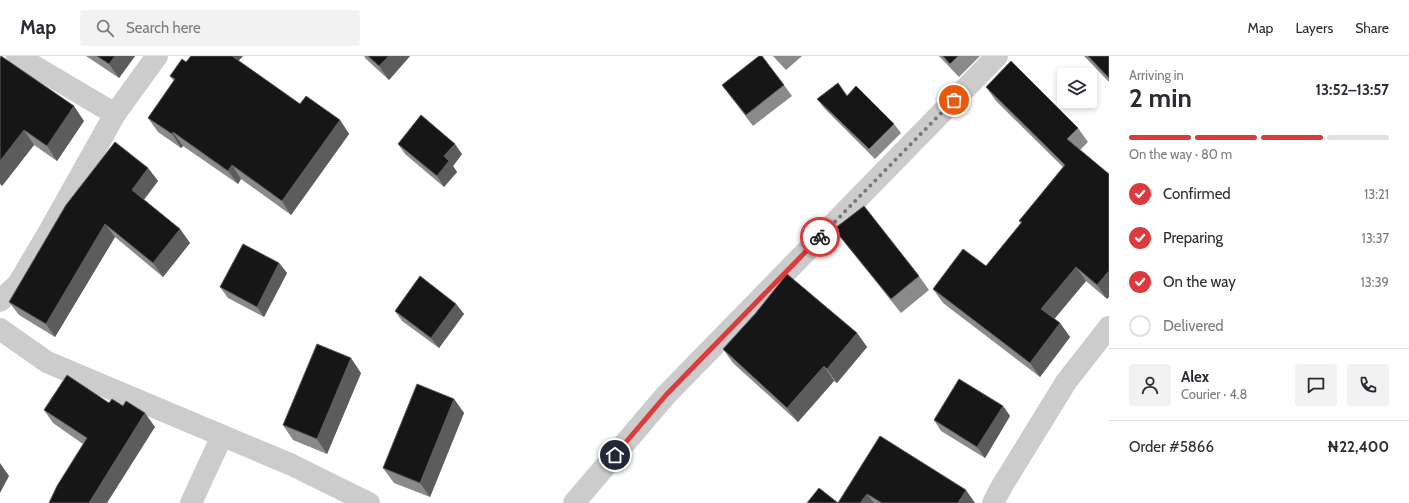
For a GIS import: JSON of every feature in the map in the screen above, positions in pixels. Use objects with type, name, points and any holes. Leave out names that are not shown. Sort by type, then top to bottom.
[{"type":"street","points":[[17,56],[115,114]]},
{"type":"street","points":[[0,301],[18,284],[115,114],[157,56]]},
{"type":"street","points":[[574,503],[666,395],[997,56]]},
{"type":"street","points":[[993,503],[1066,382],[1109,327]]},
{"type":"street","points":[[0,329],[47,362],[292,465],[369,503]]},
{"type":"street","points":[[191,503],[222,436]]},
{"type":"building","points":[[1,56],[74,106],[47,146],[24,130],[0,161],[0,58]]},
{"type":"building","points":[[97,56],[115,56],[109,64]]},
{"type":"building","points":[[191,56],[232,56],[300,104],[306,96],[340,120],[282,201],[232,165],[228,171],[173,132],[172,134],[148,118],[175,79],[170,76],[182,59],[186,62]]},
{"type":"building","points":[[368,56],[389,56],[379,66]]},
{"type":"building","points":[[759,56],[762,56],[784,85],[746,115],[722,85]]},
{"type":"building","points":[[943,56],[958,56],[950,64]]},
{"type":"building","points":[[1088,56],[1109,56],[1109,78]]},
{"type":"building","points":[[1011,61],[1078,128],[1067,139],[1109,174],[1109,271],[1097,285],[1076,267],[1041,309],[1060,323],[1030,363],[933,289],[963,249],[986,266],[1022,222],[1019,221],[1065,165],[986,87]]},
{"type":"building","points":[[838,83],[847,96],[856,86],[894,124],[869,149],[817,99]]},
{"type":"building","points":[[421,115],[455,144],[444,156],[449,161],[437,176],[398,144]]},
{"type":"building","points":[[115,142],[148,168],[132,190],[180,229],[153,263],[105,224],[46,324],[9,302],[66,205]]},
{"type":"building","points":[[864,206],[919,276],[891,299],[834,229]]},
{"type":"building","points":[[243,244],[279,263],[257,307],[220,287]]},
{"type":"building","points":[[787,274],[857,333],[827,369],[824,366],[787,408],[723,349],[755,314]]},
{"type":"building","points":[[420,276],[456,304],[431,338],[395,311]]},
{"type":"building","points":[[317,344],[351,358],[317,439],[283,425]]},
{"type":"building","points":[[67,375],[109,403],[112,399],[123,406],[126,401],[145,413],[89,503],[49,503],[57,486],[87,438],[44,410]]},
{"type":"building","points":[[959,379],[1003,406],[977,447],[934,420]]},
{"type":"building","points":[[417,384],[454,399],[420,483],[383,468]]},
{"type":"building","points":[[880,436],[966,490],[958,503],[882,503],[867,494],[860,503],[838,503]]},
{"type":"building","points":[[819,488],[838,503],[807,503]]},
{"type":"way so far","points":[[820,237],[954,100]]},
{"type":"route","points":[[615,455],[666,395],[820,237]]}]
